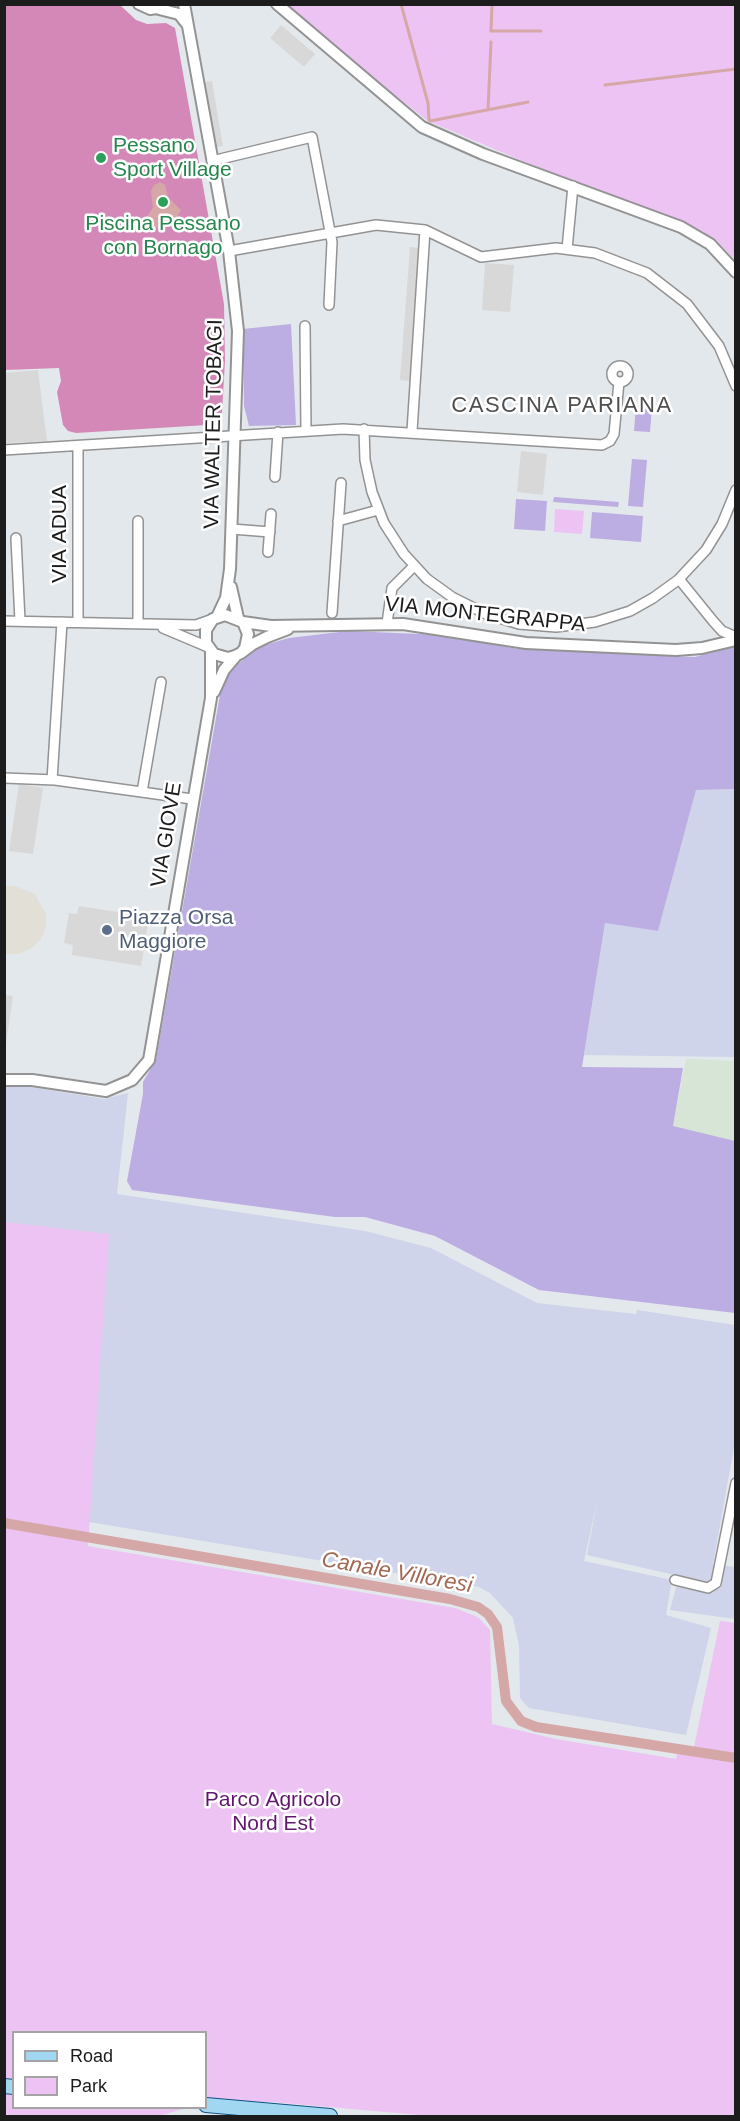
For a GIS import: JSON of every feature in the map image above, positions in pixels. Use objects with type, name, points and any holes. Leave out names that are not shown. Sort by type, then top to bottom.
[{"type":"main road","points":[[207,2105],[330,2116]]},
{"type":"street","points":[[139,4],[164,7],[180,15],[190,30]]},
{"type":"street","name":"VIA WALTER TOBAGI","points":[[184,4],[229,251],[238,331],[230,569],[226,598],[215,618]]},
{"type":"street","points":[[277,4],[422,127],[483,154],[692,232],[718,251],[735,272]]},
{"type":"street","points":[[212,161],[312,137],[332,249],[329,305]]},
{"type":"street","points":[[567,249],[573,186]]},
{"type":"street","points":[[229,251],[376,225],[425,230],[481,257],[537,249],[567,249],[615,258],[637,267],[668,286],[687,304],[711,332],[725,356],[735,386]]},
{"type":"street","points":[[412,431],[425,230]]},
{"type":"street","points":[[305,326],[306,431]]},
{"type":"street","points":[[4,450],[278,432],[364,429],[605,444],[614,434],[619,382]]},
{"type":"street","points":[[364,429],[366,467],[378,510],[389,532],[414,566],[439,588],[466,605],[499,619],[540,626],[578,625],[610,618],[653,598],[679,579],[714,539],[735,490]]},
{"type":"street","points":[[275,477],[278,432]]},
{"type":"street","name":"VIA ADUA","points":[[78,446],[78,622]]},
{"type":"street","points":[[332,613],[341,483]]},
{"type":"street","points":[[338,521],[378,510]]},
{"type":"street","points":[[268,552],[271,514]]},
{"type":"street","points":[[138,521],[138,623]]},
{"type":"street","points":[[232,529],[270,532]]},
{"type":"street","points":[[16,538],[20,621]]},
{"type":"street","points":[[387,623],[392,588],[414,566]]},
{"type":"street","name":"VIA WALTER TOBAGI","points":[[230,569],[232,599],[240,620]]},
{"type":"street","points":[[679,579],[712,621],[722,631],[735,638]]},
{"type":"street","points":[[4,621],[150,623],[196,625],[225,615],[240,620],[249,634],[248,641],[238,655],[221,657],[188,636],[150,623]]},
{"type":"street","points":[[210,649],[206,630],[215,618]]},
{"type":"street","name":"VIA MONTEGRAPPA","points":[[240,620],[264,626],[387,623],[431,626],[526,643],[598,647],[688,650],[735,638]]},
{"type":"street","points":[[52,780],[62,622]]},
{"type":"street","name":"VIA MONTEGRAPPA","points":[[238,655],[267,637],[300,625]]},
{"type":"street","name":"VIA GIOVE","points":[[4,1080],[32,1080],[99,1091],[115,1089],[132,1080],[144,1068],[152,1050],[192,800],[211,698],[210,649]]},
{"type":"street","name":"VIA GIOVE","points":[[211,698],[222,673],[238,655]]},
{"type":"street","points":[[142,792],[161,682]]},
{"type":"street","points":[[4,778],[52,780],[192,800]]},
{"type":"street","points":[[675,1580],[708,1588],[716,1583],[735,1483]]},
{"type":"shaded area","name":"Pessano Sport Village","points":[[4,5],[120,5],[136,20],[147,24],[166,23],[175,28],[224,304],[225,361],[222,412],[216,422],[207,425],[76,433],[68,431],[63,425],[57,392],[61,381],[59,368],[5,370]]},
{"type":"shaded area","points":[[281,25],[315,54],[304,67],[270,38]]},
{"type":"shaded area","points":[[212,81],[223,146],[210,148],[199,83]]},
{"type":"shaded area","name":"Piscina Pessano con Bornago","points":[[160,182],[165,185],[168,197],[181,210],[175,221],[160,216],[158,228],[151,226],[146,219],[153,207],[151,191],[154,185]]},
{"type":"shaded area","points":[[410,247],[420,248],[410,381],[400,380]]},
{"type":"shaded area","points":[[485,263],[514,265],[510,312],[482,310]]},
{"type":"shaded area","points":[[291,324],[296,425],[249,426],[244,406],[243,329]]},
{"type":"shaded area","points":[[38,370],[47,441],[5,443],[5,373]]},
{"type":"shaded area","points":[[636,405],[652,407],[650,432],[634,431]]},
{"type":"shaded area","points":[[521,451],[547,454],[543,495],[517,492]]},
{"type":"shaded area","points":[[632,459],[647,460],[643,507],[628,506]]},
{"type":"shaded area","points":[[554,497],[619,502],[618,507],[553,502]]},
{"type":"shaded area","points":[[516,499],[547,501],[545,531],[514,529]]},
{"type":"shaded area","points":[[592,512],[643,516],[641,542],[590,538]]},
{"type":"shaded area","points":[[348,631],[444,635],[518,649],[695,657],[735,646],[735,789],[696,790],[658,931],[605,923],[582,1067],[683,1068],[673,1126],[735,1141],[735,1313],[539,1290],[435,1236],[365,1217],[335,1217],[132,1190],[127,1181],[143,1094],[143,1082],[156,1060],[220,695],[231,669],[261,646],[289,638]]},
{"type":"shaded area","points":[[19,784],[43,788],[33,854],[9,851]]},
{"type":"shaded area","points":[[735,789],[735,1057],[584,1055],[605,923],[658,931],[696,790]]},
{"type":"shaded area","points":[[5,886],[15,886],[35,894],[46,914],[46,926],[41,939],[32,948],[19,954],[5,954]]},
{"type":"shaded area","name":"Piazza Orsa Maggiore","points":[[79,906],[149,917],[141,966],[72,955],[73,945],[64,943],[69,913],[77,914]]},
{"type":"shaded area","points":[[4,995],[13,996],[5,1051]]},
{"type":"shaded area","points":[[686,1059],[735,1061],[735,1141],[673,1126]]},
{"type":"shaded area","points":[[4,1086],[31,1087],[104,1099],[128,1093],[117,1194],[365,1231],[431,1248],[537,1303],[636,1314],[637,1310],[735,1325],[735,1442],[713,1564],[735,1567],[735,1619],[670,1610],[679,1576],[587,1555],[598,1497],[584,1561],[672,1580],[666,1615],[711,1628],[686,1735],[529,1708],[520,1698],[519,1646],[513,1618],[490,1593],[479,1587],[5,1508]]},
{"type":"green space","points":[[284,5],[735,5],[735,260],[717,241],[685,222],[563,178],[428,121],[312,31]]},
{"type":"green space","points":[[555,509],[584,511],[582,534],[554,532]]},
{"type":"green space","name":"Parco Agricolo Nord Est","points":[[5,1222],[109,1234],[88,1546],[455,1608],[478,1617],[490,1630],[492,1724],[556,1739],[676,1759],[678,1750],[693,1752],[720,1621],[736,1623],[735,2116],[432,2116],[271,2102],[207,2103],[207,2031],[12,2031],[12,2109],[183,2109],[159,2116],[5,2116]]},
{"type":"waterway","points":[[401,4],[428,103],[429,120]]},
{"type":"waterway","points":[[492,4],[491,31],[541,31]]},
{"type":"waterway","points":[[488,110],[491,42]]},
{"type":"waterway","points":[[605,85],[736,69]]},
{"type":"waterway","points":[[430,121],[528,102]]},
{"type":"waterway","name":"Canale Villoresi","points":[[4,1523],[450,1599],[478,1607],[488,1614],[497,1627],[506,1701],[521,1721],[536,1727],[736,1758]]},
{"type":"place","name":"Pessano Sport Village","points":[[101,158]]},
{"type":"place","name":"Piscina Pessano con Bornago","points":[[163,202]]},
{"type":"place","name":"Piazza Orsa Maggiore","points":[[107,930]]},
{"type":"district","name":"CASCINA PARIANA","points":[[562,406]]}]
